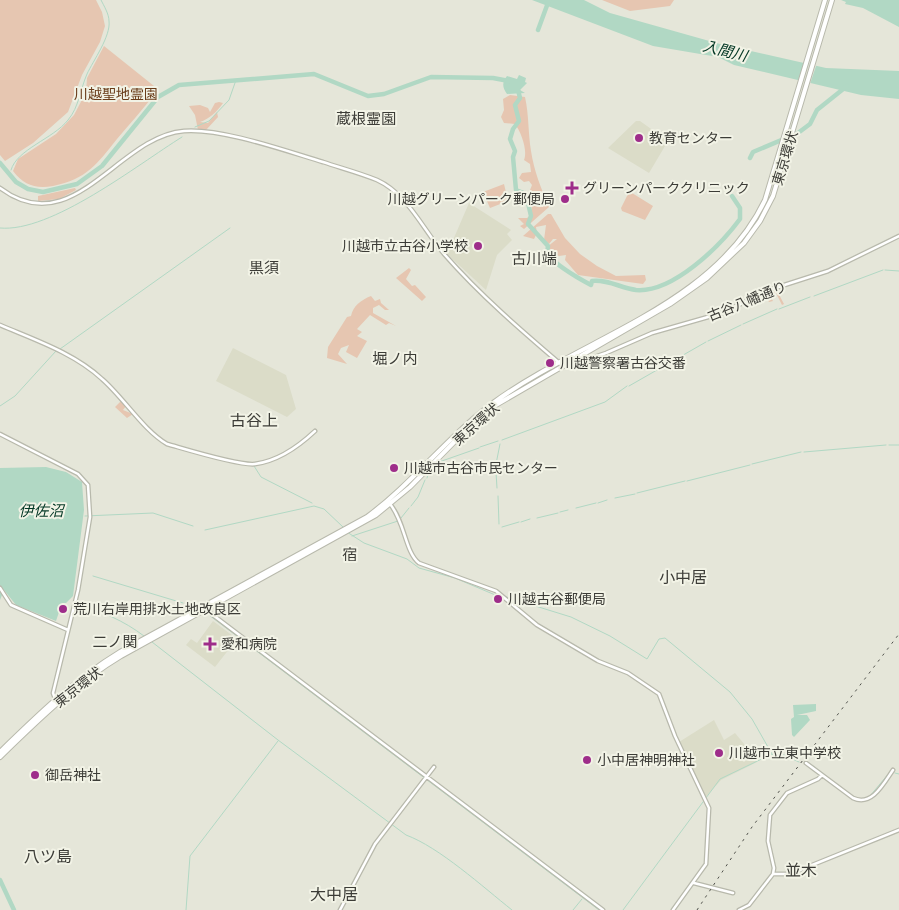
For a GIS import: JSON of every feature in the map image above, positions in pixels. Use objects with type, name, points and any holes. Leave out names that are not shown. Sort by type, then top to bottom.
[{"type":"highway","name":"東京環状","points":[[688,290],[733,249],[749,229],[764,204],[826,0]]},
{"type":"highway","name":"東京環状","points":[[0,752],[56,701],[109,659],[359,526],[389,503],[488,407],[688,290],[720,267],[744,243],[769,206],[832,0]]},
{"type":"highway","name":"東京環状","points":[[0,757],[56,701]]},
{"type":"street","points":[[0,188],[25,202],[46,204],[60,201],[94,182],[158,138],[183,131],[249,141],[370,177],[390,188],[445,255],[511,320],[562,364]]},
{"type":"street","name":"古谷八幡通り","points":[[562,364],[571,366],[652,333],[722,313],[772,289],[806,280],[835,268],[899,236]]},
{"type":"street","points":[[0,325],[57,350],[88,368],[110,386],[157,437],[167,444],[253,464],[270,460],[291,450],[315,431]]},
{"type":"street","points":[[0,434],[78,474],[88,485],[90,517],[78,590],[53,693],[56,701]]},
{"type":"street","points":[[389,503],[403,525],[412,556],[419,563],[496,591],[537,625],[594,659],[622,669],[659,694],[675,736],[709,808],[708,860],[694,883],[673,910]]},
{"type":"street","points":[[0,588],[11,605],[17,609],[68,630]]},
{"type":"street","points":[[204,608],[603,910]]},
{"type":"street","points":[[806,763],[852,798],[861,800],[872,796],[893,770]]},
{"type":"street","points":[[340,910],[375,844],[434,767]]},
{"type":"street","points":[[738,910],[749,905],[773,874],[774,868],[768,842],[770,815],[787,793],[822,776]]},
{"type":"street","points":[[773,874],[790,874],[899,830]]},
{"type":"street","points":[[694,883],[733,893]]},
{"type":"shaded area","points":[[636,121],[640,121],[668,141],[649,173],[608,148]]},
{"type":"shaded area","name":"川越市立古谷小学校","points":[[469,203],[511,230],[507,234],[512,240],[497,255],[486,290],[447,254]]},
{"type":"shaded area","points":[[233,348],[286,375],[296,409],[287,417],[216,381]]},
{"type":"shaded area","name":"愛和病院","points":[[213,621],[237,639],[215,667],[186,645],[191,639],[197,643]]},
{"type":"shaded area","name":"川越市立東中学校","points":[[714,720],[724,740],[735,733],[745,745],[748,744],[757,762],[721,780],[706,797],[679,742]]},
{"type":"green space","points":[[0,0],[96,0],[102,12],[105,26],[100,42],[82,75],[68,112],[33,143],[5,161],[0,155]]},
{"type":"green space","points":[[602,0],[674,0],[670,6],[630,11]]},
{"type":"green space","name":"川越聖地霊園","points":[[104,46],[154,86],[156,89],[152,91],[154,95],[97,163],[83,175],[53,186],[41,187],[26,183],[13,171],[18,159],[56,134],[74,115],[86,92],[87,78]]},
{"type":"green space","points":[[510,95],[525,97],[532,158],[549,207],[524,229],[520,226],[524,224],[518,218],[527,218],[532,214],[531,199],[534,192],[530,190],[532,185],[529,181],[524,182],[519,178],[522,173],[531,172],[530,164],[524,160],[524,146],[520,132],[515,124],[504,123],[501,117],[504,110],[503,99]]},
{"type":"green space","points":[[215,103],[223,103],[207,119],[200,122],[208,123],[217,112],[218,117],[206,130],[198,130],[195,115],[189,106],[200,105],[208,108],[210,112]]},
{"type":"green space","points":[[504,184],[508,201],[490,208],[483,192]]},
{"type":"green space","points":[[75,188],[76,190],[59,199],[38,201],[38,196]]},
{"type":"green space","points":[[632,193],[653,206],[645,220],[622,211],[621,208],[628,194]]},
{"type":"green space","points":[[548,214],[551,214],[565,238],[580,254],[597,266],[616,276],[645,275],[646,280],[643,284],[578,275],[565,260],[566,255],[559,256],[547,252],[547,247],[557,239],[553,239],[549,244],[544,240],[546,225],[536,227],[537,233],[534,239],[523,236]]},
{"type":"green space","points":[[409,268],[411,270],[406,279],[412,286],[415,285],[426,297],[422,301],[396,278]]},
{"type":"green space","points":[[776,289],[784,304],[782,305],[776,293],[770,296],[773,301],[769,302],[764,294]]},
{"type":"green space","points":[[371,296],[375,301],[380,299],[381,303],[389,310],[385,310],[379,305],[373,308],[373,313],[396,326],[389,323],[386,325],[370,315],[357,329],[362,332],[357,336],[367,341],[357,358],[346,352],[349,345],[341,348],[338,354],[347,364],[327,358],[328,347],[347,317],[351,316],[358,304]]},
{"type":"green space","points":[[121,401],[126,406],[123,410],[133,414],[127,418],[115,407]]},
{"type":"water","name":"入間川","points":[[532,0],[584,0],[610,13],[720,44],[826,68],[899,71],[899,99],[861,95],[734,65],[718,57],[653,46]]},
{"type":"water","points":[[841,0],[899,0],[899,27],[863,8],[845,4],[846,2]]},
{"type":"water","points":[[519,75],[526,78],[525,82],[527,83],[520,90],[525,93],[507,94],[503,85],[505,78],[507,76],[517,79]]},
{"type":"water","name":"伊佐沼","points":[[46,467],[66,472],[82,482],[84,510],[73,596],[66,603],[62,603],[56,621],[16,605],[4,590],[0,600],[0,468]]},
{"type":"water","points":[[816,704],[816,711],[797,715],[807,715],[810,720],[794,737],[792,735],[791,719],[794,717],[793,705]]},
{"type":"pier","points":[[805,60],[817,63],[810,84],[799,82]]},
{"type":"waterway","points":[[11,170],[20,156],[54,133],[68,120],[75,110],[87,74],[109,27],[108,16],[101,0]]},
{"type":"waterway","points":[[538,30],[549,0]]},
{"type":"waterway","points":[[0,163],[16,182],[28,189],[43,192],[77,184],[102,166],[158,97],[179,85],[314,74],[368,96],[384,94],[431,77],[493,78],[509,81]]},
{"type":"waterway","points":[[195,127],[209,121],[229,100],[236,80]]},
{"type":"waterway","points":[[750,158],[753,152],[798,133],[810,124],[817,110],[847,86]]},
{"type":"waterway","points":[[518,90],[520,98],[515,105],[519,121],[513,129],[510,139],[515,151],[513,157],[516,190],[526,194],[531,216],[528,224],[548,246],[547,254],[551,259],[591,285],[592,281],[598,281],[609,282],[636,290],[650,289],[680,276],[721,242],[740,219],[740,208],[732,196]]},
{"type":"waterway","points":[[0,228],[21,227],[44,220],[68,209],[93,195],[182,137]]},
{"type":"waterway","points":[[60,349],[230,228]]},
{"type":"waterway","points":[[814,296],[883,270]]},
{"type":"waterway","points":[[885,270],[899,271]]},
{"type":"waterway","points":[[779,309],[810,297]]},
{"type":"waterway","points":[[743,324],[777,309]]},
{"type":"waterway","points":[[708,341],[741,325]]},
{"type":"waterway","points":[[629,386],[706,342]]},
{"type":"waterway","points":[[0,406],[15,396],[56,351]]},
{"type":"waterway","points":[[502,440],[605,402],[627,386]]},
{"type":"waterway","points":[[480,447],[498,441]]},
{"type":"waterway","points":[[496,464],[500,444]]},
{"type":"waterway","points":[[804,452],[886,445]]},
{"type":"waterway","points":[[889,445],[899,445]]},
{"type":"waterway","points":[[439,462],[479,448]]},
{"type":"waterway","points":[[752,464],[801,452]]},
{"type":"waterway","points":[[687,481],[750,465]]},
{"type":"waterway","points":[[254,466],[261,477],[312,503]]},
{"type":"waterway","points":[[427,478],[429,472]]},
{"type":"waterway","points":[[496,472],[497,488]]},
{"type":"waterway","points":[[411,506],[418,497],[425,480]]},
{"type":"waterway","points":[[637,493],[685,481]]},
{"type":"waterway","points":[[615,498],[635,494]]},
{"type":"waterway","points":[[498,496],[499,524]]},
{"type":"waterway","points":[[598,503],[607,500]]},
{"type":"waterway","points":[[576,508],[596,503]]},
{"type":"waterway","points":[[205,530],[314,506],[324,509],[343,527]]},
{"type":"waterway","points":[[401,518],[409,508]]},
{"type":"waterway","points":[[560,512],[568,510]]},
{"type":"waterway","points":[[85,516],[153,513],[193,526]]},
{"type":"waterway","points":[[537,518],[558,513]]},
{"type":"waterway","points":[[521,522],[530,519]]},
{"type":"waterway","points":[[352,536],[398,521]]},
{"type":"waterway","points":[[502,527],[519,522]]},
{"type":"waterway","points":[[347,532],[364,543],[407,559],[419,568],[455,578],[500,597],[503,596],[571,617],[610,636],[647,659],[659,639],[665,638],[730,692],[752,719],[772,754]]},
{"type":"waterway","points":[[93,576],[183,603]]},
{"type":"waterway","points":[[78,604],[112,617],[144,636]]},
{"type":"waterway","points":[[209,615],[599,910]]},
{"type":"waterway","points":[[152,642],[278,740],[406,835],[446,858],[512,910]]},
{"type":"waterway","points":[[186,910],[190,856],[278,741]]},
{"type":"waterway","points":[[623,910],[720,779],[772,754],[775,756],[784,755],[799,762]]},
{"type":"waterway","points":[[813,766],[842,788]]},
{"type":"waterway","points":[[870,796],[890,772]]},
{"type":"waterway","points":[[895,773],[899,774]]},
{"type":"waterway","points":[[0,880],[14,910]]},
{"type":"waterway","points":[[573,910],[582,899]]},
{"type":"railway","points":[[697,910],[752,827],[899,634]]},
{"type":"place","name":"教育センター","points":[[639,138]]},
{"type":"place","name":"グリーンパーククリニック","points":[[572,188]]},
{"type":"place","name":"川越グリーンパーク郵便局","points":[[565,199]]},
{"type":"place","name":"川越市立古谷小学校","points":[[478,246]]},
{"type":"place","name":"川越警察署古谷交番","points":[[550,363]]},
{"type":"place","name":"川越市古谷市民センター","points":[[394,468]]},
{"type":"place","name":"川越古谷郵便局","points":[[498,599]]},
{"type":"place","name":"荒川右岸用排水土地改良区","points":[[63,609]]},
{"type":"place","name":"愛和病院","points":[[210,644]]},
{"type":"place","name":"川越市立東中学校","points":[[719,753]]},
{"type":"place","name":"小中居神明神社","points":[[587,760]]},
{"type":"place","name":"御岳神社","points":[[35,775]]},
{"type":"district","name":"蔵根霊園","points":[[366,119]]},
{"type":"district","name":"古川端","points":[[534,259]]},
{"type":"district","name":"黒須","points":[[264,268]]},
{"type":"district","name":"堀ノ内","points":[[395,359]]},
{"type":"district","name":"古谷上","points":[[254,420]]},
{"type":"district","name":"宿","points":[[350,555]]},
{"type":"district","name":"小中居","points":[[683,577]]},
{"type":"district","name":"二ノ関","points":[[115,642]]},
{"type":"district","name":"八ツ島","points":[[48,856]]},
{"type":"district","name":"並木","points":[[801,870]]},
{"type":"district","name":"大中居","points":[[334,894]]}]
